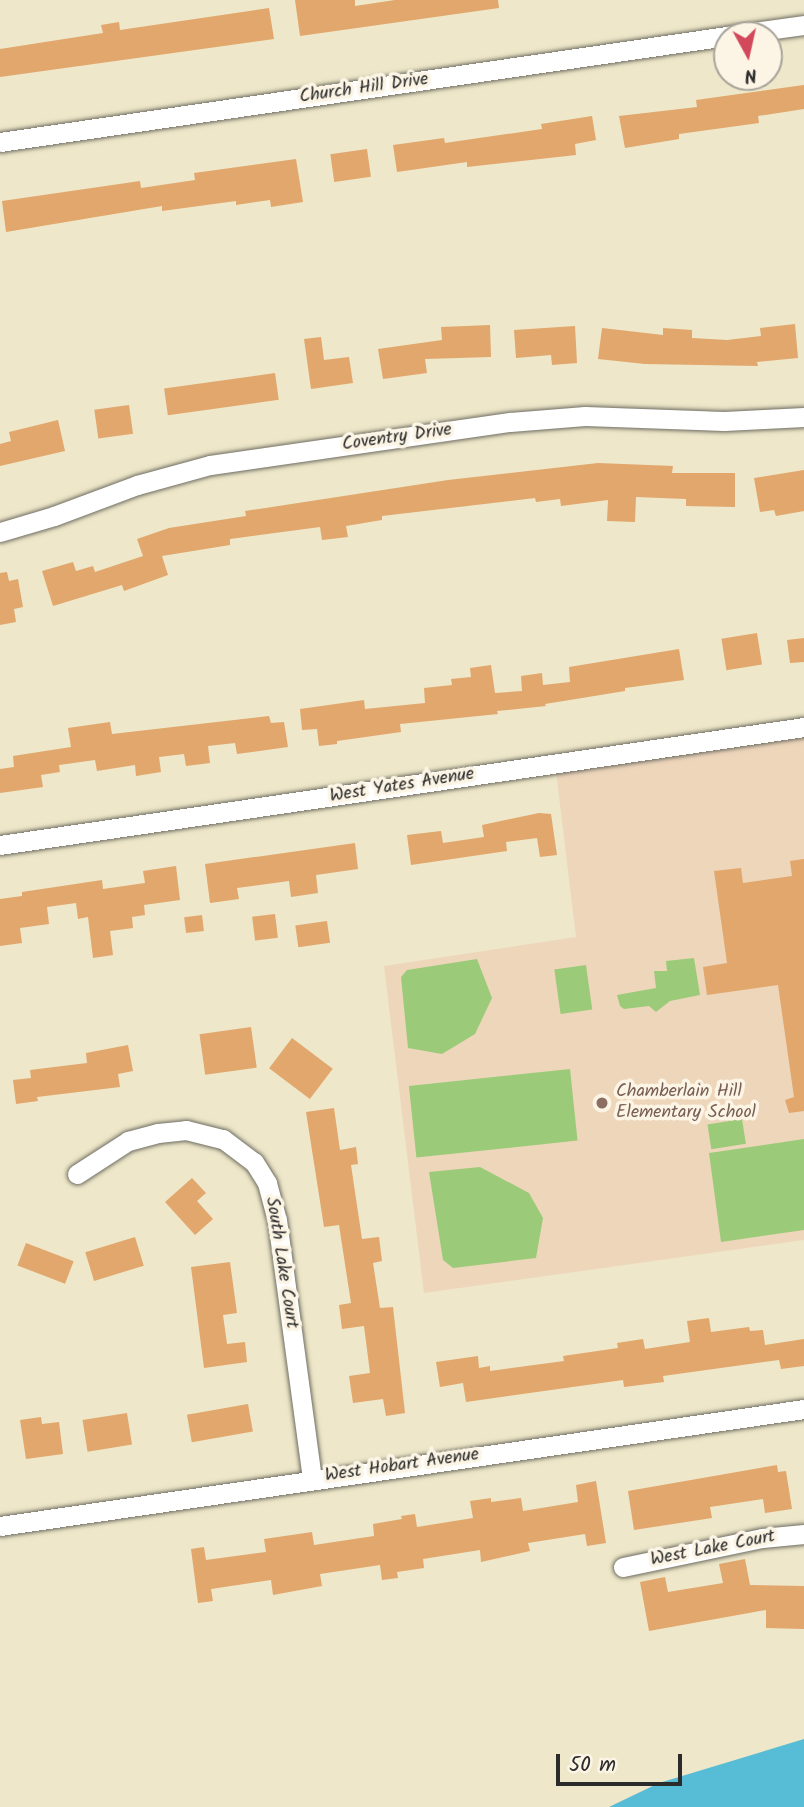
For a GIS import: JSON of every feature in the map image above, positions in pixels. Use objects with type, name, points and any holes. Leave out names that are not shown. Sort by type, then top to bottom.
[{"type":"street","name":"Church Hill Drive","points":[[783,27],[804,24]]},
{"type":"street","name":"Church Hill Drive","points":[[0,142],[713,37]]},
{"type":"street","name":"Coventry Drive","points":[[0,532],[54,516],[137,485],[198,468],[510,422],[560,416],[724,421],[804,417]]},
{"type":"street","name":"West Yates Avenue","points":[[0,845],[804,727]]},
{"type":"street","name":"South Lake Court","points":[[77,1174],[128,1141],[158,1133],[186,1130],[223,1139],[254,1162],[267,1184],[277,1220],[312,1480]]},
{"type":"street","name":"West Hobart Avenue","points":[[0,1526],[804,1409]]},
{"type":"street","name":"West Lake Court","points":[[623,1567],[762,1538],[804,1534]]},
{"type":"shaded area","name":"Chamberlain Hill Elementary School","points":[[804,727],[804,1240],[424,1293],[384,966],[576,937],[555,763]]},
{"type":"green space","points":[[694,958],[700,995],[670,1001],[656,1012],[649,1006],[624,1009],[620,1006],[617,995],[656,988],[654,971],[667,971],[666,961]]},
{"type":"green space","points":[[477,959],[492,998],[475,1034],[442,1054],[408,1048],[401,977],[407,970]]},
{"type":"green space","points":[[586,965],[592,1010],[561,1014],[554,969]]},
{"type":"green space","points":[[570,1069],[578,1141],[416,1158],[409,1086]]},
{"type":"green space","points":[[742,1119],[746,1144],[711,1149],[707,1124]]},
{"type":"green space","points":[[804,1139],[804,1230],[721,1242],[709,1153]]},
{"type":"green space","points":[[480,1167],[529,1193],[543,1218],[536,1258],[453,1268],[443,1260],[429,1172]]},
{"type":"water","points":[[804,1739],[804,1807],[609,1807],[659,1783]]},
{"type":"building","points":[[295,0],[355,0],[355,6],[395,0],[498,0],[499,8],[300,36]]},
{"type":"building","points":[[269,8],[274,39],[0,77],[0,49],[103,33],[101,25],[119,22],[120,30]]},
{"type":"building","points":[[804,85],[804,109],[758,116],[759,123],[679,134],[679,139],[625,148],[619,116],[697,107],[696,100],[761,91],[783,91],[783,88]]},
{"type":"building","points":[[592,116],[596,140],[575,144],[576,155],[467,167],[467,162],[397,172],[393,145],[444,138],[445,143],[542,129],[541,124]]},
{"type":"building","points":[[367,149],[371,177],[334,182],[330,154]]},
{"type":"building","points":[[296,159],[303,202],[271,207],[270,200],[236,205],[236,201],[162,211],[162,206],[6,232],[2,201],[140,181],[141,188],[195,180],[194,173]]},
{"type":"building","points":[[795,324],[798,358],[757,362],[758,366],[645,364],[598,359],[602,328],[663,335],[663,328],[692,330],[692,338],[727,340],[761,336],[760,328]]},
{"type":"building","points":[[490,325],[491,357],[425,359],[427,373],[383,379],[378,349],[442,340],[441,327]]},
{"type":"building","points":[[575,326],[577,363],[552,365],[551,355],[516,358],[514,330]]},
{"type":"building","points":[[321,337],[324,360],[349,357],[353,383],[311,389],[304,339]]},
{"type":"building","points":[[275,373],[279,400],[168,415],[164,389]]},
{"type":"building","points":[[129,405],[133,434],[98,439],[94,410]]},
{"type":"building","points":[[58,420],[65,451],[0,466],[0,444],[11,441],[9,432]]},
{"type":"building","points":[[598,463],[673,466],[672,473],[735,473],[735,507],[686,506],[686,499],[636,497],[635,522],[607,521],[608,500],[561,506],[560,499],[536,502],[535,498],[382,516],[382,520],[346,526],[348,537],[322,540],[320,527],[230,539],[230,545],[162,556],[168,575],[124,591],[122,585],[53,606],[42,571],[73,562],[76,571],[93,566],[95,572],[143,556],[137,539],[169,528],[246,516],[245,511],[448,480]]},
{"type":"building","points":[[804,470],[804,511],[776,516],[774,510],[760,512],[754,478]]},
{"type":"building","points":[[7,572],[9,581],[18,579],[23,607],[14,609],[16,622],[0,625],[0,573]]},
{"type":"building","points":[[757,633],[762,665],[726,670],[721,639]]},
{"type":"building","points":[[804,638],[804,662],[790,663],[787,640]]},
{"type":"building","points":[[679,649],[684,680],[625,688],[625,691],[545,704],[546,706],[497,711],[498,714],[400,724],[401,732],[337,741],[337,744],[319,746],[317,729],[302,730],[300,709],[364,700],[365,709],[425,703],[424,688],[452,685],[451,679],[471,677],[470,668],[491,665],[495,693],[522,691],[521,676],[542,673],[543,685],[570,682],[569,667]]},
{"type":"building","points":[[269,716],[271,723],[284,722],[288,747],[237,754],[235,743],[208,746],[210,763],[186,766],[184,754],[159,757],[161,772],[136,776],[135,765],[97,771],[95,760],[59,765],[60,772],[41,775],[43,787],[0,793],[0,769],[14,767],[13,756],[71,747],[68,728],[110,722],[112,734]]},
{"type":"building","points":[[539,813],[551,814],[557,855],[540,857],[537,838],[506,842],[507,851],[411,865],[407,835],[441,831],[443,843],[484,837],[482,825]]},
{"type":"building","points":[[355,843],[358,869],[316,875],[318,893],[291,897],[289,881],[237,888],[239,899],[210,903],[205,864]]},
{"type":"building","points":[[804,859],[804,1111],[789,1113],[785,1100],[794,1097],[778,985],[707,995],[703,967],[727,963],[714,871],[741,868],[743,883],[792,876],[790,861]]},
{"type":"building","points":[[176,866],[180,900],[144,905],[145,915],[132,917],[133,928],[110,931],[113,955],[93,958],[88,917],[78,919],[76,903],[47,907],[49,924],[20,928],[22,943],[0,946],[0,899],[22,896],[22,892],[102,880],[103,889],[145,883],[143,871]]},
{"type":"building","points":[[275,914],[278,938],[255,941],[252,917]]},
{"type":"building","points":[[202,915],[204,931],[186,933],[184,917]]},
{"type":"building","points":[[327,921],[330,943],[298,947],[295,925]]},
{"type":"building","points":[[251,1027],[257,1068],[205,1075],[200,1034]]},
{"type":"building","points":[[292,1038],[333,1069],[310,1099],[269,1068]]},
{"type":"building","points":[[128,1045],[133,1071],[118,1074],[120,1087],[37,1097],[38,1101],[16,1104],[13,1080],[31,1078],[30,1070],[87,1063],[86,1053]]},
{"type":"building","points":[[334,1108],[340,1150],[356,1147],[358,1164],[351,1165],[362,1239],[379,1237],[382,1261],[373,1263],[380,1308],[393,1307],[405,1413],[386,1416],[383,1399],[353,1403],[349,1376],[370,1373],[364,1326],[342,1329],[339,1305],[351,1303],[339,1225],[324,1227],[306,1112]]},
{"type":"building","points":[[192,1178],[206,1193],[197,1201],[213,1219],[195,1235],[165,1202]]},
{"type":"building","points":[[135,1237],[144,1266],[94,1281],[85,1252]]},
{"type":"building","points":[[26,1243],[74,1261],[65,1284],[17,1265]]},
{"type":"building","points":[[230,1262],[237,1313],[223,1315],[227,1344],[245,1342],[247,1362],[204,1368],[191,1267]]},
{"type":"building","points":[[709,1318],[711,1332],[749,1327],[750,1331],[763,1330],[765,1345],[804,1339],[804,1366],[781,1369],[779,1360],[663,1376],[664,1382],[624,1387],[623,1380],[466,1402],[463,1383],[440,1387],[436,1362],[478,1356],[479,1368],[490,1366],[490,1371],[564,1361],[563,1356],[618,1348],[617,1343],[643,1339],[645,1349],[690,1342],[687,1321]]},
{"type":"building","points":[[248,1404],[253,1432],[192,1442],[187,1415]]},
{"type":"building","points":[[127,1413],[132,1445],[88,1452],[83,1420]]},
{"type":"building","points":[[41,1417],[42,1424],[59,1422],[63,1454],[26,1459],[20,1420]]},
{"type":"building","points":[[777,1465],[778,1472],[786,1471],[792,1509],[765,1513],[763,1499],[710,1507],[712,1518],[634,1530],[628,1491]]},
{"type":"building","points":[[596,1481],[606,1543],[587,1546],[585,1534],[528,1543],[530,1551],[481,1562],[480,1550],[423,1559],[424,1568],[397,1572],[398,1578],[382,1580],[380,1565],[320,1574],[322,1586],[273,1595],[271,1580],[211,1589],[213,1601],[198,1603],[191,1549],[204,1547],[206,1560],[266,1552],[264,1539],[312,1532],[314,1545],[374,1536],[373,1524],[402,1519],[401,1516],[415,1514],[417,1527],[473,1518],[470,1501],[491,1498],[491,1502],[521,1498],[523,1511],[578,1502],[576,1485]]},
{"type":"building","points":[[745,1559],[750,1585],[804,1586],[804,1629],[766,1628],[766,1610],[649,1631],[640,1582],[665,1577],[668,1592],[723,1583],[719,1564]]},
{"type":"place","name":"Chamberlain Hill Elementary School","points":[[602,1103]]}]
